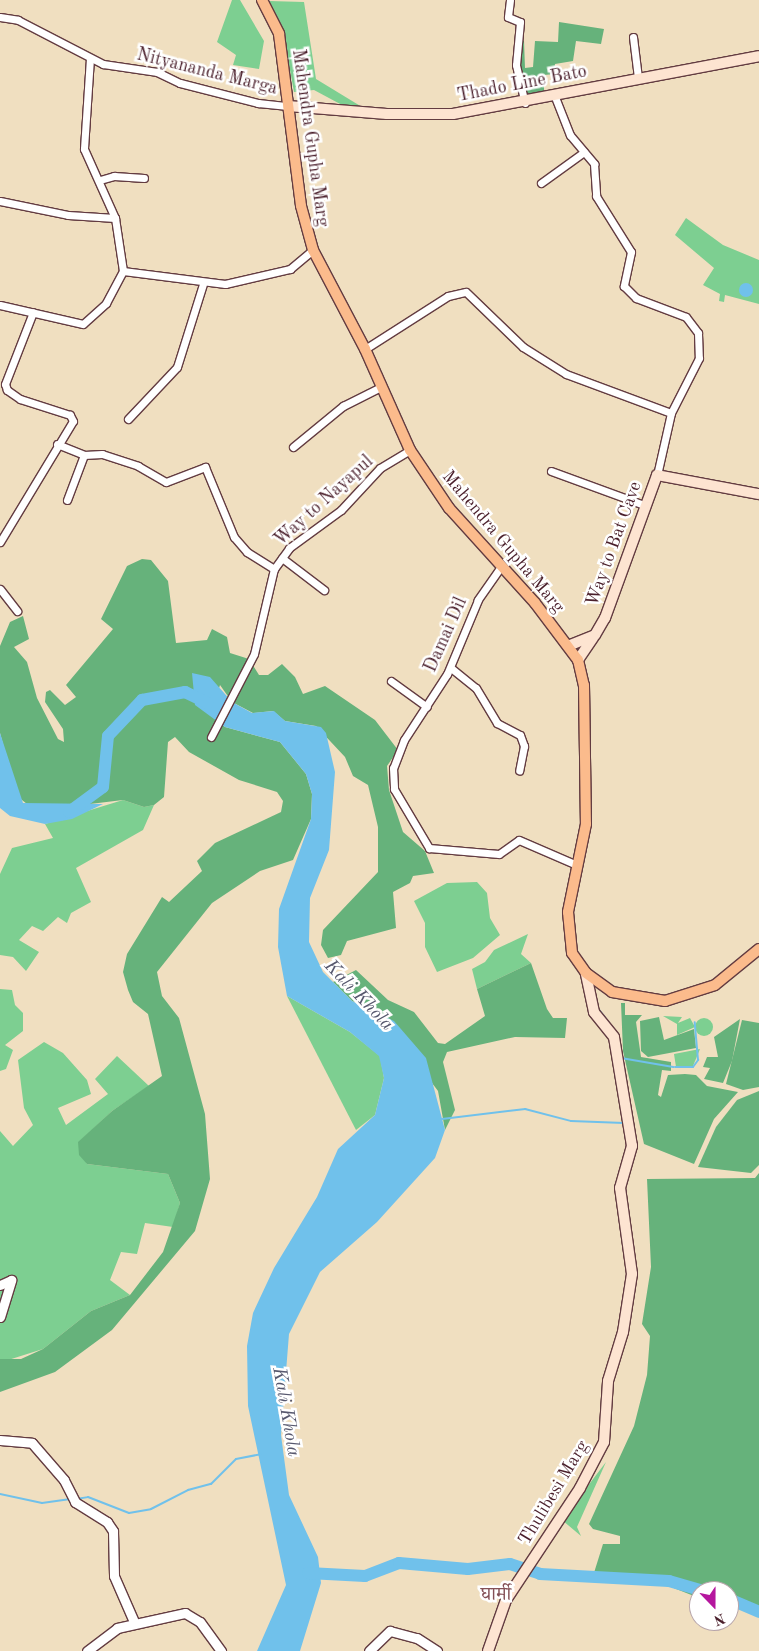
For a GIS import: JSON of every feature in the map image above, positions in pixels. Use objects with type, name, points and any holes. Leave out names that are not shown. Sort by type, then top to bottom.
[{"type":"main road","name":"Mahendra Gupha Marg","points":[[264,1],[279,34],[303,215],[313,250],[365,349],[410,450],[449,508],[578,660],[584,685],[586,824],[577,865],[567,929],[572,953],[586,973],[612,992],[665,1001],[715,985],[759,949]]},
{"type":"main road","name":"Thado Line Bato","points":[[288,106],[421,114],[526,103],[638,78],[759,56]]},
{"type":"main road","name":"Way to Bat Cave","points":[[578,660],[595,635],[656,475],[759,494]]},
{"type":"main road","points":[[568,646],[595,635]]},
{"type":"main road","name":"Thulibesi Marg","points":[[488,1651],[506,1600],[525,1576],[604,1442],[609,1375],[623,1332],[632,1274],[620,1188],[632,1146],[614,1037],[594,1012],[586,973]]},
{"type":"street","points":[[510,0],[508,17],[520,22],[516,65],[526,103]]},
{"type":"street","name":"Nityananda Marga","points":[[0,17],[67,42],[90,58],[258,103],[288,106]]},
{"type":"street","points":[[633,37],[638,78]]},
{"type":"street","points":[[0,305],[83,324],[106,303],[123,271],[115,218],[100,180],[84,149],[90,58]]},
{"type":"street","points":[[555,97],[565,126],[596,169],[596,196],[634,258],[624,286],[636,298],[686,317],[696,326],[699,358],[671,413],[656,475]]},
{"type":"street","points":[[541,182],[584,152]]},
{"type":"street","points":[[100,180],[114,176],[144,178]]},
{"type":"street","points":[[0,201],[68,215],[115,218]]},
{"type":"street","points":[[123,271],[203,284],[239,283],[282,272],[299,265],[313,250]]},
{"type":"street","points":[[128,419],[177,367],[203,284]]},
{"type":"street","points":[[365,349],[448,296],[466,292],[523,347],[566,374],[671,413]]},
{"type":"street","points":[[0,542],[74,417],[12,395],[5,384],[33,312]]},
{"type":"street","points":[[294,448],[343,406],[381,386]]},
{"type":"street","points":[[57,444],[84,455],[102,454],[166,482],[205,467],[234,537],[247,552],[274,569]]},
{"type":"street","name":"Way to Nayapul","points":[[211,737],[217,722],[254,654],[274,569],[302,537],[341,510],[380,468],[410,450]]},
{"type":"street","points":[[67,500],[84,455]]},
{"type":"street","points":[[551,470],[644,505]]},
{"type":"street","points":[[282,558],[324,590]]},
{"type":"street","name":"Damai Dil","points":[[500,568],[478,600],[451,668],[404,740],[393,768],[394,789],[429,848],[499,854],[519,840],[577,865]]},
{"type":"street","points":[[0,589],[17,611]]},
{"type":"street","points":[[451,668],[476,688],[497,723],[520,735],[524,746],[519,771]]},
{"type":"street","points":[[391,681],[426,707]]},
{"type":"street","points":[[0,1285],[12,1280],[0,1317]]},
{"type":"street","points":[[0,1440],[32,1443],[76,1499],[113,1530],[114,1576],[135,1624]]},
{"type":"street","points":[[86,1651],[117,1628],[185,1613],[200,1622],[221,1651]]},
{"type":"street","points":[[369,1651],[390,1631],[417,1638],[437,1651]]},
{"type":"green space","points":[[232,0],[240,0],[264,41],[259,69],[233,65],[236,55],[217,42]]},
{"type":"green space","points":[[269,1],[304,2],[316,79],[362,107],[342,105],[314,90],[294,92],[282,26]]},
{"type":"green space","points":[[559,22],[604,29],[601,44],[576,41],[573,61],[555,64],[554,74],[544,75],[544,97],[528,100],[519,71],[519,41],[524,41],[525,68],[533,67],[535,41],[558,42]]},
{"type":"green space","points":[[686,218],[723,245],[759,260],[759,304],[725,295],[724,302],[719,301],[720,294],[703,285],[714,268],[675,235]]},
{"type":"green space","points":[[142,559],[151,560],[168,581],[176,643],[207,640],[212,629],[227,637],[230,653],[249,659],[259,675],[268,675],[282,664],[295,677],[303,694],[325,686],[375,720],[398,750],[387,766],[389,790],[403,832],[425,851],[434,873],[413,876],[410,883],[393,892],[396,928],[347,941],[341,955],[328,958],[321,945],[323,930],[378,872],[378,827],[368,785],[353,776],[345,757],[316,726],[285,721],[273,711],[253,713],[232,702],[220,685],[211,715],[225,727],[280,742],[306,774],[312,794],[311,819],[293,860],[260,871],[212,903],[157,972],[162,996],[179,1018],[205,1114],[210,1179],[195,1231],[112,1330],[55,1372],[0,1392],[0,1359],[21,1359],[43,1349],[91,1311],[130,1295],[163,1252],[180,1203],[168,1174],[87,1164],[79,1155],[78,1142],[112,1111],[162,1076],[148,1014],[133,1002],[128,990],[123,972],[127,954],[162,897],[169,902],[202,871],[197,861],[215,843],[281,812],[283,801],[277,792],[239,780],[189,752],[175,737],[168,742],[164,797],[154,805],[144,807],[123,800],[65,807],[27,804],[17,796],[0,733],[0,646],[10,622],[23,616],[29,639],[14,647],[27,662],[37,698],[58,739],[64,742],[63,729],[45,702],[46,692],[50,690],[65,705],[76,697],[66,685],[113,629],[101,619],[127,566]]},
{"type":"green space","points":[[123,800],[144,807],[154,805],[143,830],[76,868],[91,902],[71,913],[67,923],[58,917],[43,931],[32,926],[19,940],[39,952],[26,971],[13,957],[0,955],[0,874],[12,848],[53,838],[45,824]]},
{"type":"green space","points":[[477,882],[487,893],[490,918],[500,935],[473,958],[437,972],[425,947],[425,923],[414,901],[447,883]]},
{"type":"green space","points":[[528,934],[521,954],[531,963],[477,989],[472,969],[485,962],[494,950]]},
{"type":"green space","points":[[531,963],[547,1009],[553,1018],[567,1018],[565,1038],[515,1037],[447,1052],[443,1062],[455,1110],[445,1130],[438,1091],[379,1012],[352,1001],[333,982],[356,970],[388,1000],[414,1012],[438,1043],[445,1044],[485,1016],[477,989]]},
{"type":"green space","points":[[0,989],[12,990],[15,1005],[23,1013],[23,1031],[5,1045],[13,1050],[6,1069],[0,1071]]},
{"type":"green space","points":[[287,996],[350,1032],[380,1056],[384,1078],[375,1115],[356,1130]]},
{"type":"green space","points":[[621,1003],[625,1003],[625,1015],[642,1015],[636,1022],[641,1057],[671,1062],[671,1071],[662,1070],[658,1095],[661,1097],[668,1075],[685,1074],[696,1075],[707,1086],[738,1092],[714,1119],[694,1164],[644,1144],[623,1051]]},
{"type":"green space","points":[[663,1016],[682,1017],[678,1023],[690,1018],[695,1027],[677,1035],[677,1024]]},
{"type":"green space","points":[[659,1017],[664,1040],[694,1029],[696,1048],[648,1057],[641,1051],[640,1021]]},
{"type":"green space","points":[[704,1018],[710,1021],[713,1027],[710,1033],[704,1036],[698,1033],[695,1027],[698,1021]]},
{"type":"green space","points":[[740,1019],[732,1061],[723,1083],[704,1079],[710,1068],[703,1067],[707,1057],[718,1057],[714,1037]]},
{"type":"green space","points":[[742,1020],[759,1023],[759,1087],[743,1090],[726,1084]]},
{"type":"green space","points":[[44,1042],[63,1053],[87,1080],[91,1094],[58,1108],[66,1125],[108,1094],[95,1079],[117,1056],[149,1086],[112,1111],[79,1142],[87,1164],[168,1174],[180,1203],[173,1227],[145,1223],[137,1254],[121,1252],[110,1280],[130,1295],[91,1311],[43,1349],[5,1361],[0,1359],[0,1131],[13,1146],[33,1125],[24,1108],[18,1060]]},
{"type":"green space","points":[[700,1049],[693,1066],[676,1067],[674,1054]]},
{"type":"green space","points":[[759,1091],[759,1165],[751,1173],[698,1167],[716,1127],[737,1100]]},
{"type":"green space","points":[[759,1173],[759,1610],[739,1598],[739,1581],[689,1581],[689,1594],[666,1585],[666,1579],[593,1576],[603,1544],[620,1544],[620,1536],[593,1529],[589,1524],[634,1426],[647,1375],[650,1336],[642,1324],[651,1267],[647,1179],[755,1178]]},
{"type":"green space","points":[[606,1462],[577,1527],[581,1536],[562,1520]]},
{"type":"water","points":[[743,283],[749,283],[753,290],[749,297],[743,297],[739,293],[739,287]]},
{"type":"water","points":[[192,673],[210,677],[232,702],[252,713],[274,711],[285,721],[321,727],[326,733],[335,772],[329,850],[310,898],[309,942],[323,972],[352,1001],[394,1021],[426,1058],[445,1130],[435,1158],[377,1222],[320,1272],[289,1334],[281,1435],[289,1495],[318,1557],[321,1583],[300,1651],[257,1651],[286,1585],[248,1406],[247,1346],[253,1313],[274,1268],[317,1197],[338,1149],[375,1115],[384,1078],[379,1056],[350,1032],[287,996],[278,947],[279,909],[311,819],[312,794],[306,774],[280,742],[225,727],[195,705]]},
{"type":"water","points":[[0,733],[23,803],[103,804],[72,819],[45,824],[10,816],[0,808]]},
{"type":"waterway","name":"Kali Khola","points":[[69,812],[103,787],[108,736],[142,700],[185,692],[208,703]]},
{"type":"waterway","points":[[597,1007],[615,1031]]},
{"type":"waterway","points":[[675,1067],[693,1067],[698,1060],[695,1022]]},
{"type":"waterway","points":[[621,1058],[673,1067]]},
{"type":"waterway","points":[[630,1107],[633,1124]]},
{"type":"waterway","points":[[442,1119],[525,1109],[571,1121],[624,1123]]},
{"type":"waterway","points":[[76,1499],[88,1497],[129,1513],[151,1509],[188,1490],[211,1484],[236,1459],[261,1454]]},
{"type":"waterway","points":[[0,1494],[42,1503],[69,1499]]},
{"type":"waterway","points":[[308,1573],[365,1576],[399,1563],[468,1569],[510,1564],[540,1574],[669,1581],[689,1587]]},
{"type":"waterway","points":[[739,1603],[759,1612]]},
{"type":"district","name":"घार्मी","points":[[496,1596]]}]
